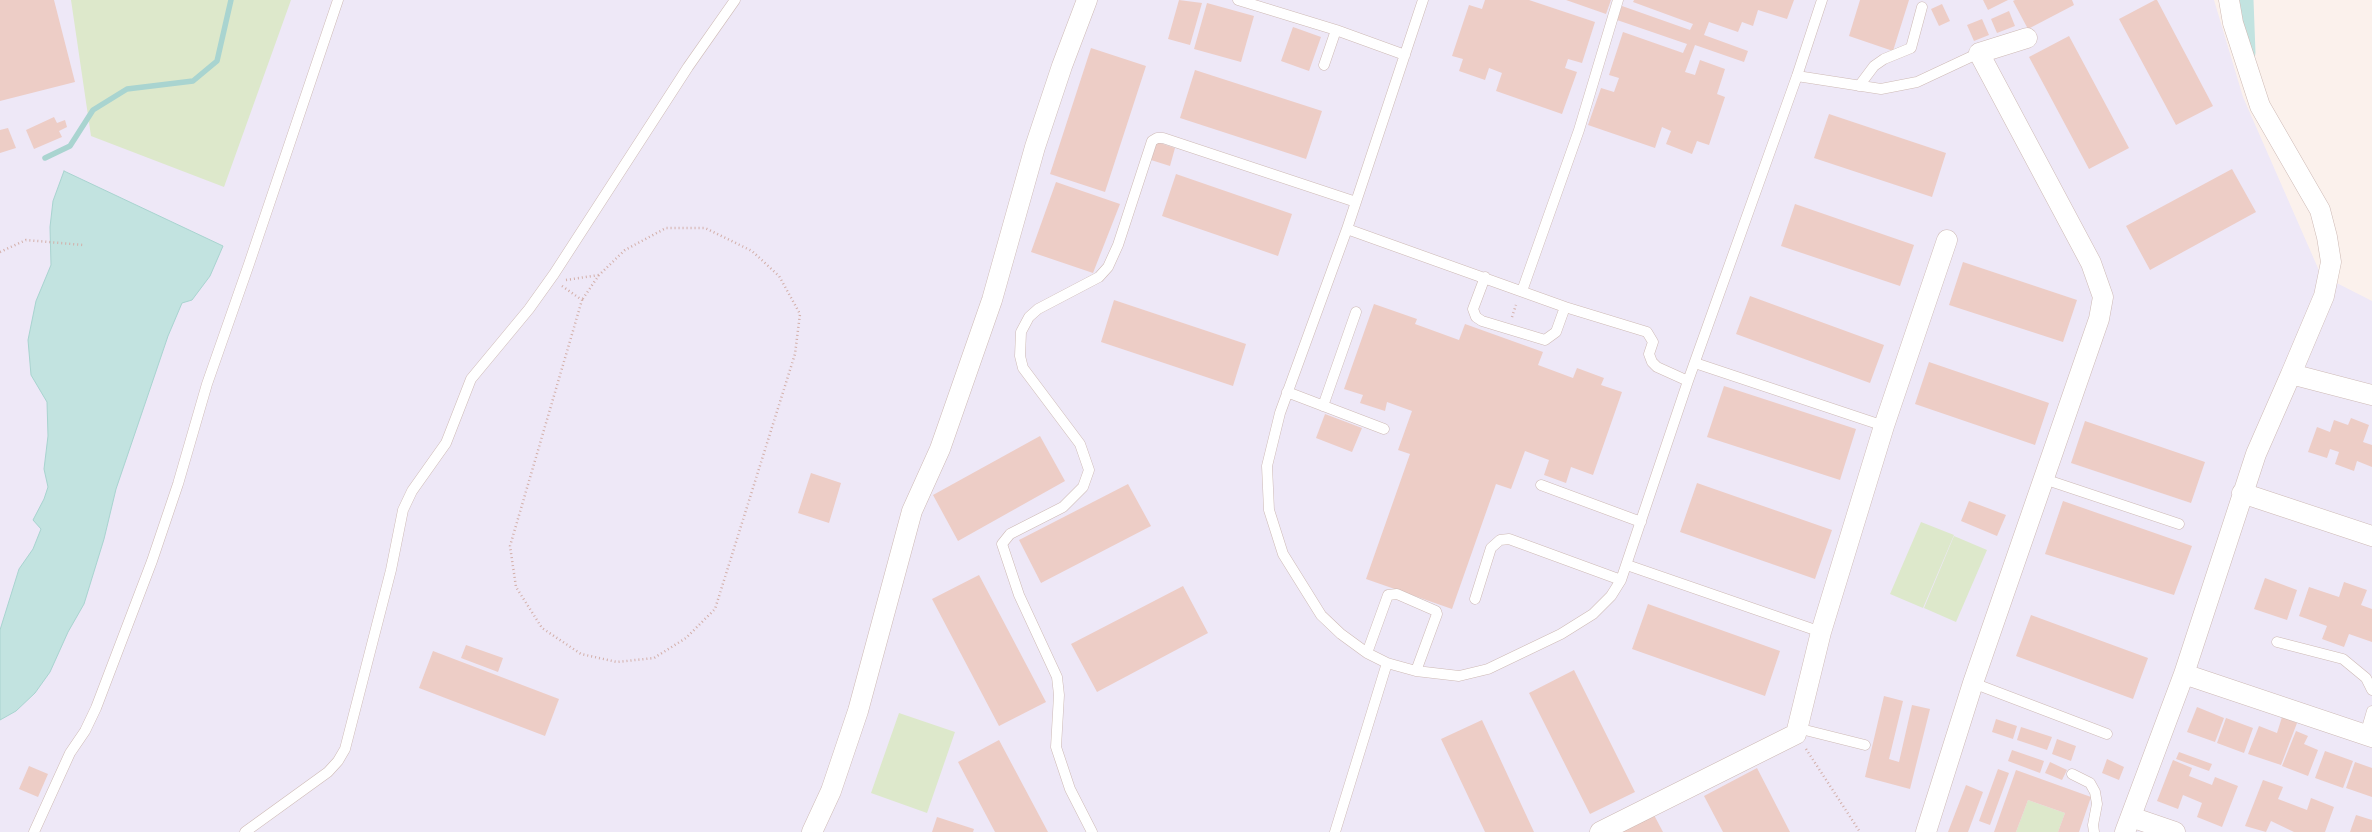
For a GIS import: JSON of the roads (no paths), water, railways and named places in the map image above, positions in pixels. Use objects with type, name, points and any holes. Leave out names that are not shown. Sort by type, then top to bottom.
[{"type":"street","points":[[812,832],[831,791],[858,711],[912,511],[940,449],[992,300],[1035,147],[1062,66],[1087,0]]},
{"type":"street","points":[[2175,832],[2128,824],[2184,674],[2242,493],[2276,404],[2291,374],[2324,296],[2331,262],[2327,237],[2320,210],[2260,106],[2233,23],[2229,0]]},
{"type":"street","points":[[1926,832],[1973,683],[2099,319],[2103,297],[2091,263],[1979,53],[2027,38]]},
{"type":"street","points":[[1600,832],[1796,731],[1821,632],[1884,426],[1947,240]]},
{"type":"street","points":[[2291,374],[2372,396]]},
{"type":"street","points":[[2242,493],[2372,536]]},
{"type":"street","points":[[2184,674],[2368,736]]},
{"type":"lane","points":[[34,832],[70,752],[85,731],[96,708],[152,561],[178,484],[207,384],[250,264],[338,0]]},
{"type":"lane","points":[[245,832],[323,775],[338,761],[345,749],[391,570],[404,510],[409,498],[446,443],[471,378],[554,278],[688,67],[734,0]]},
{"type":"lane","points":[[1238,0],[1336,30],[1405,54]]},
{"type":"lane","points":[[1423,0],[1347,229],[1287,392],[1267,466],[1269,510],[1283,554],[1321,615],[1367,653],[1387,663],[1416,671],[1460,676],[1488,669],[1561,634],[1592,614],[1611,596],[1621,580],[1688,381],[1797,76],[1822,0]]},
{"type":"lane","points":[[1522,291],[1579,130],[1618,0]]},
{"type":"lane","points":[[1859,86],[1874,66],[1884,59],[1911,48],[1922,7]]},
{"type":"lane","points":[[1324,65],[1336,30]]},
{"type":"lane","points":[[1797,76],[1881,89],[1917,82],[1979,53]]},
{"type":"lane","points":[[1092,832],[1070,789],[1056,747],[1059,695],[1057,677],[1019,595],[1002,544],[1010,534],[1063,507],[1083,487],[1089,470],[1080,444],[1023,368],[1020,356],[1021,332],[1029,317],[1038,309],[1099,277],[1108,268],[1118,245],[1152,141],[1158,138],[1163,138],[1356,202]]},
{"type":"lane","points":[[1347,229],[1565,307],[1647,332],[1653,342],[1649,354],[1652,362],[1657,367],[1688,381]]},
{"type":"lane","points":[[1484,277],[1473,309],[1476,316],[1482,321],[1545,340],[1556,332],[1565,307]]},
{"type":"lane","points":[[1323,406],[1356,312]]},
{"type":"lane","points":[[1695,363],[1884,426]]},
{"type":"lane","points":[[1287,392],[1384,429]]},
{"type":"lane","points":[[2044,479],[2178,524]]},
{"type":"lane","points":[[1541,485],[1641,522]]},
{"type":"lane","points":[[1475,599],[1491,548],[1500,540],[1509,539],[1621,580]]},
{"type":"lane","points":[[1627,565],[1821,632]]},
{"type":"lane","points":[[1367,653],[1388,595],[1397,594],[1436,611],[1437,614],[1416,671]]},
{"type":"lane","points":[[2277,642],[2343,659],[2366,678],[2372,690]]},
{"type":"lane","points":[[1335,832],[1387,663]]},
{"type":"lane","points":[[1973,683],[2107,734]]},
{"type":"lane","points":[[2368,736],[2372,710]]},
{"type":"lane","points":[[1796,731],[1865,745]]},
{"type":"lane","points":[[2072,774],[2090,783],[2095,792],[2097,804],[2093,825],[2094,832]]},
{"type":"water","points":[[64,171],[223,246],[210,276],[192,300],[182,303],[168,336],[116,489],[104,539],[84,604],[68,632],[50,672],[35,693],[16,711],[0,720],[0,630],[19,569],[33,549],[41,529],[33,520],[44,499],[48,487],[44,469],[48,436],[47,402],[31,375],[28,340],[36,301],[51,265],[50,227],[53,201]]},
{"type":"waterway","points":[[45,158],[70,146],[93,110],[127,89],[193,81],[217,61],[231,0]]},
{"type":"waterway","points":[[2244,0],[2246,53]]}]
